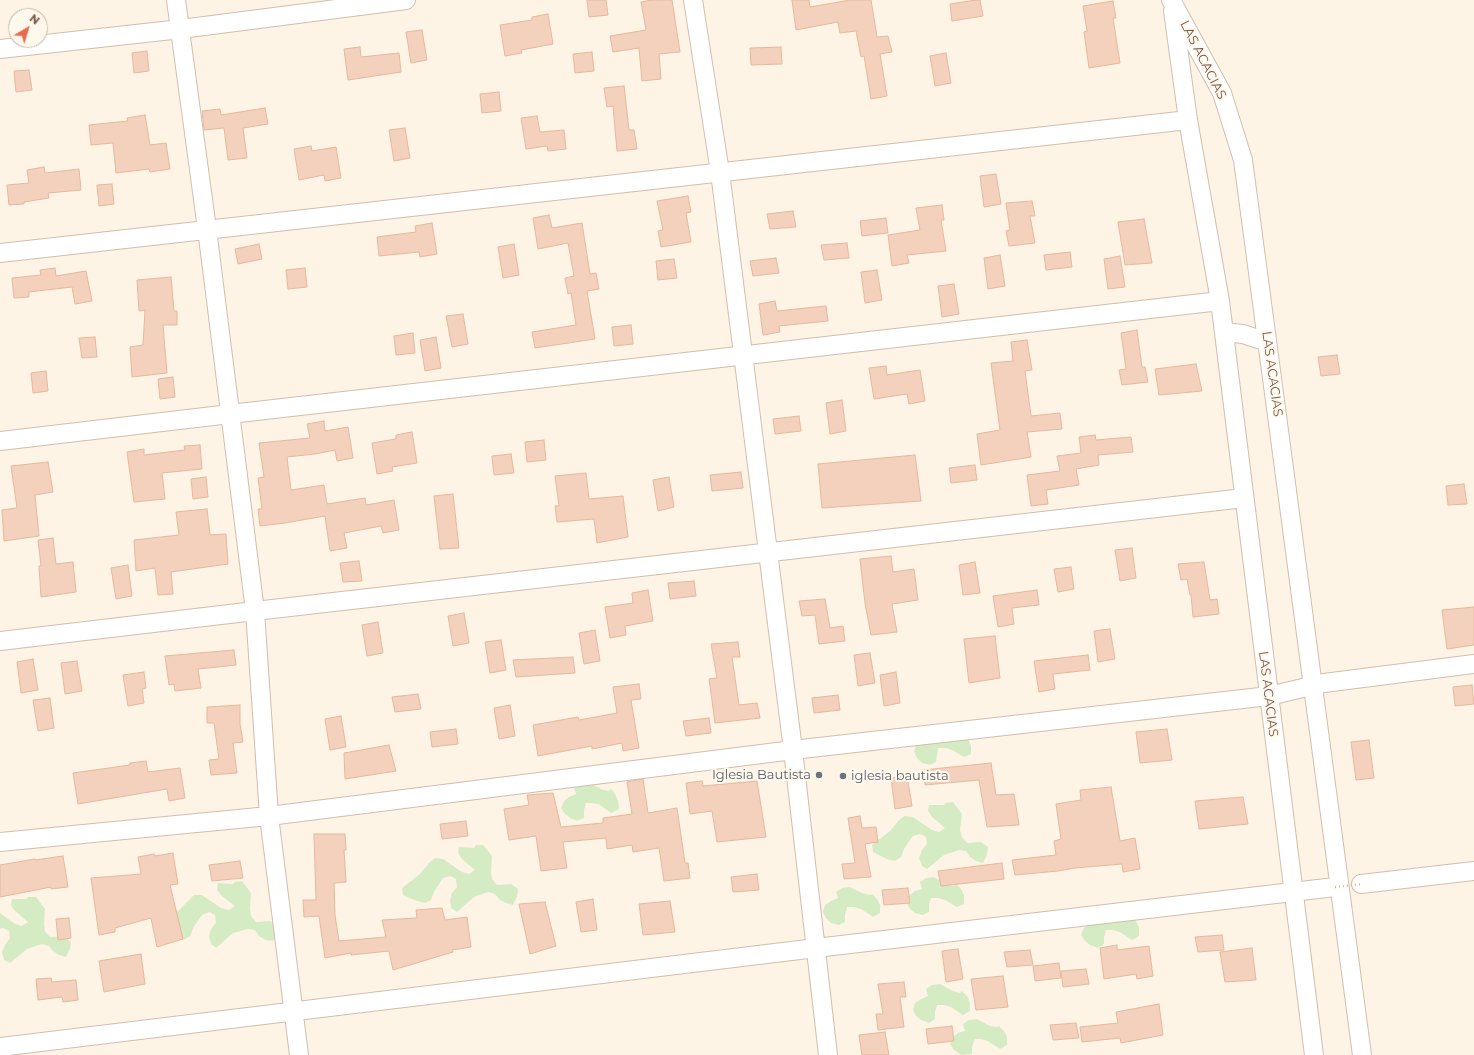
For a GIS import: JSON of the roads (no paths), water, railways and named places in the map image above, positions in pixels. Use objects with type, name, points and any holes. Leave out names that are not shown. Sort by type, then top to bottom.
[{"type":"street","points":[[176,0],[207,229],[255,610],[269,816],[299,1055]]},
{"type":"street","points":[[0,49],[181,29],[406,0]]},
{"type":"street","points":[[693,0],[720,172],[793,750],[828,1055]]},
{"type":"street","name":"LAS ACACIAS","points":[[1171,0],[1188,120],[1220,301],[1268,696],[1314,1055]]},
{"type":"street","name":"LAS ACACIAS","points":[[1171,0],[1222,93],[1243,160],[1362,1055]]},
{"type":"street","points":[[0,253],[1188,120]]},
{"type":"street","points":[[0,441],[1220,301]]},
{"type":"street","points":[[1224,332],[1243,334],[1267,342]]},
{"type":"street","points":[[0,642],[255,610],[1244,498]]},
{"type":"street","points":[[0,842],[269,816],[793,750],[1268,696],[1324,683],[1474,664]]},
{"type":"street","points":[[1361,884],[1474,870]]},
{"type":"street","points":[[0,1047],[1335,887]]},
{"type":"place","name":"Iglesia Bautista","points":[[819,775]]},
{"type":"place","name":"iglesia bautista","points":[[843,776]]}]
